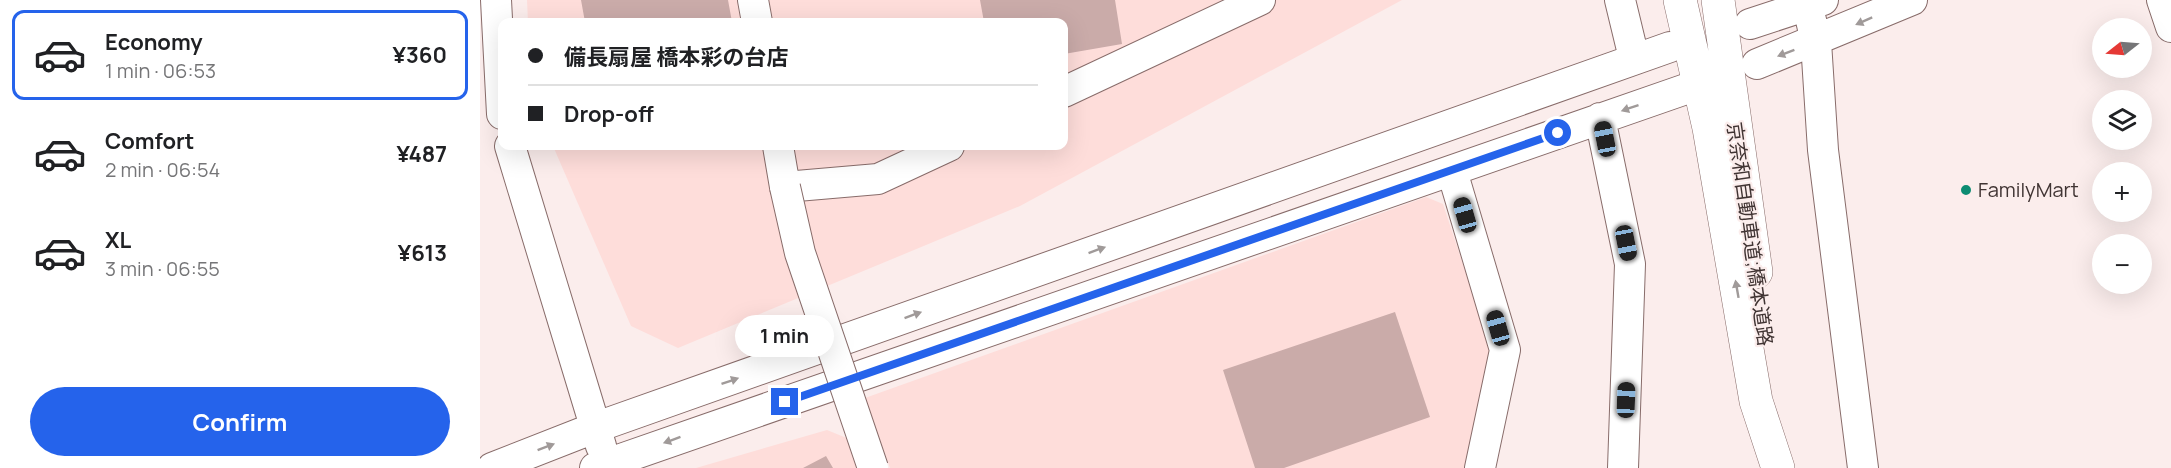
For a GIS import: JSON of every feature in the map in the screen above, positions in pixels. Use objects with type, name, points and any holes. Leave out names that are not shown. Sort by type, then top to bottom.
[{"type":"highway","points":[[1680,0],[1709,128],[1756,400],[1778,468]]},
{"type":"highway","name":"京奈和自動車道;橋本道路","points":[[1718,0],[1784,468]]},
{"type":"street","points":[[495,0],[498,49]]},
{"type":"street","points":[[753,0],[756,18]]},
{"type":"street","points":[[1068,90],[1260,0]]},
{"type":"street","points":[[1620,0],[1634,58]]},
{"type":"street","points":[[1757,64],[1815,42],[1912,0]]},
{"type":"street","points":[[2162,0],[2171,27]]},
{"type":"street","points":[[1750,24],[1812,2],[1823,150],[1863,468]]},
{"type":"street","points":[[492,468],[594,428],[1670,47]]},
{"type":"street","points":[[511,150],[604,466],[1686,89]]},
{"type":"street","points":[[1600,118],[1630,264],[1623,468]]},
{"type":"street","points":[[779,150],[800,254],[873,468]]},
{"type":"street","points":[[785,187],[878,179],[940,150]]},
{"type":"street","points":[[1452,171],[1505,350],[1480,468]]},
{"type":"shaded area","points":[[527,0],[1402,0],[1020,206],[678,348],[631,326],[555,150],[1068,150],[1068,18],[528,18]]},
{"type":"shaded area","points":[[1426,197],[1443,204],[1493,355],[1469,468],[890,468],[865,398]]},
{"type":"shaded area","points":[[827,430],[849,439],[858,468],[696,468]]},
{"type":"building","points":[[581,0],[728,0],[731,18],[584,18]]},
{"type":"building","points":[[980,0],[1115,0],[1122,44],[1068,53],[1068,18],[983,18]]},
{"type":"building","points":[[1395,312],[1430,417],[1284,468],[1255,468],[1223,370]]},
{"type":"building","points":[[826,456],[833,468],[803,468]]},
{"type":"place","name":"FamilyMart","points":[[1966,190]]},
{"type":"route","points":[[785,402],[1558,133]]}]
